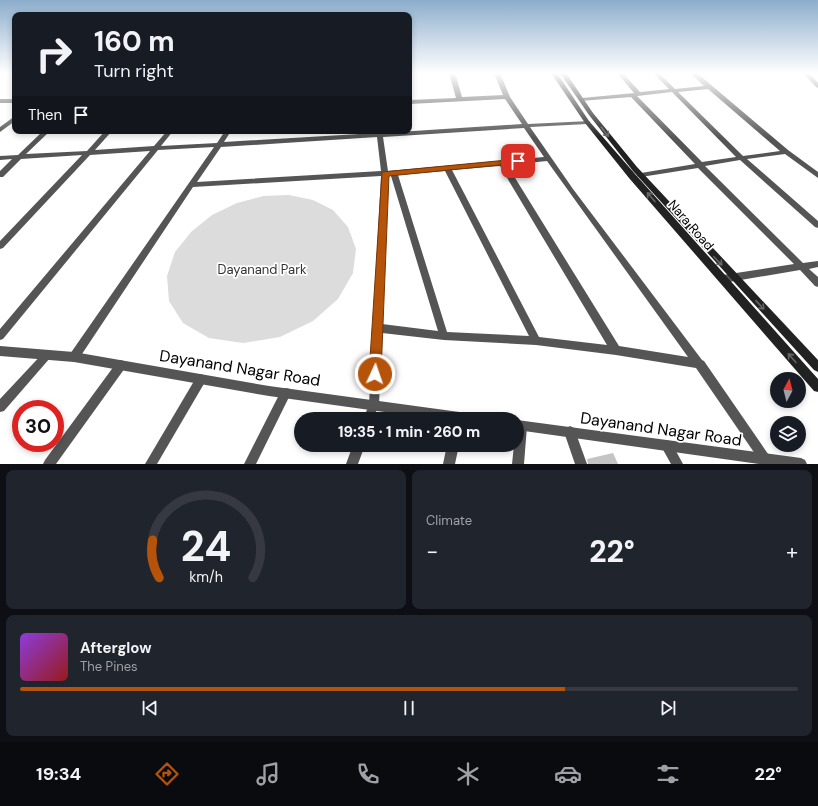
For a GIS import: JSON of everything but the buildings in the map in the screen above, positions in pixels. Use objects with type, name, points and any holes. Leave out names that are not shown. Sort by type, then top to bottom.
[{"type":"main road","name":"Nara Road","points":[[569,95],[587,122],[818,387]]},
{"type":"main road","points":[[578,95],[623,155],[818,367]]},
{"type":"street","points":[[458,95],[460,100]]},
{"type":"street","points":[[582,100],[629,95]]},
{"type":"street","points":[[636,95],[700,165],[818,283]]},
{"type":"street","points":[[677,95],[741,158],[818,225]]},
{"type":"street","points":[[717,95],[786,152],[817,174]]},
{"type":"street","points":[[412,102],[507,97],[548,159],[700,364],[767,462]]},
{"type":"street","points":[[0,101],[12,101]]},
{"type":"street","points":[[0,130],[12,120]]},
{"type":"street","points":[[412,131],[587,122]]},
{"type":"street","points":[[0,175],[44,134]]},
{"type":"street","points":[[0,246],[106,134]]},
{"type":"street","points":[[0,336],[168,134]]},
{"type":"street","points":[[74,357],[226,134]]},
{"type":"street","points":[[0,158],[156,149],[365,134]]},
{"type":"street","points":[[379,134],[390,173],[444,336]]},
{"type":"street","points":[[641,175],[786,152]]},
{"type":"street","points":[[192,185],[448,169],[502,162],[548,159]]},
{"type":"street","points":[[502,162],[616,350]]},
{"type":"street","points":[[448,169],[536,341]]},
{"type":"street","points":[[371,412],[374,405],[377,328],[390,173]]},
{"type":"street","points":[[723,279],[733,276],[818,264]]},
{"type":"street","points":[[377,328],[444,336],[536,341],[616,350],[700,364]]},
{"type":"street","name":"Dayanand Nagar Road","points":[[0,351],[74,357],[286,393],[420,412]]},
{"type":"street","points":[[0,407],[48,354]]},
{"type":"street","points":[[50,464],[122,365]]},
{"type":"street","points":[[151,464],[200,379]]},
{"type":"street","points":[[250,464],[286,393]]},
{"type":"street","name":"Dayanand Nagar Road","points":[[524,426],[767,462],[801,464]]},
{"type":"street","points":[[570,432],[581,464]]},
{"type":"street","points":[[667,446],[677,464]]},
{"type":"street","points":[[352,464],[356,452]]},
{"type":"street","points":[[449,464],[452,452]]},
{"type":"street","points":[[518,452],[518,464]]},
{"type":"green space","name":"Dayanand Park","points":[[289,195],[313,200],[333,210],[348,227],[356,249],[353,273],[338,299],[313,321],[280,337],[243,343],[209,338],[183,323],[169,301],[167,276],[175,252],[191,232],[212,215],[237,203],[263,196]]},
{"type":"route","points":[[375,374],[385,174],[518,161]]}]
